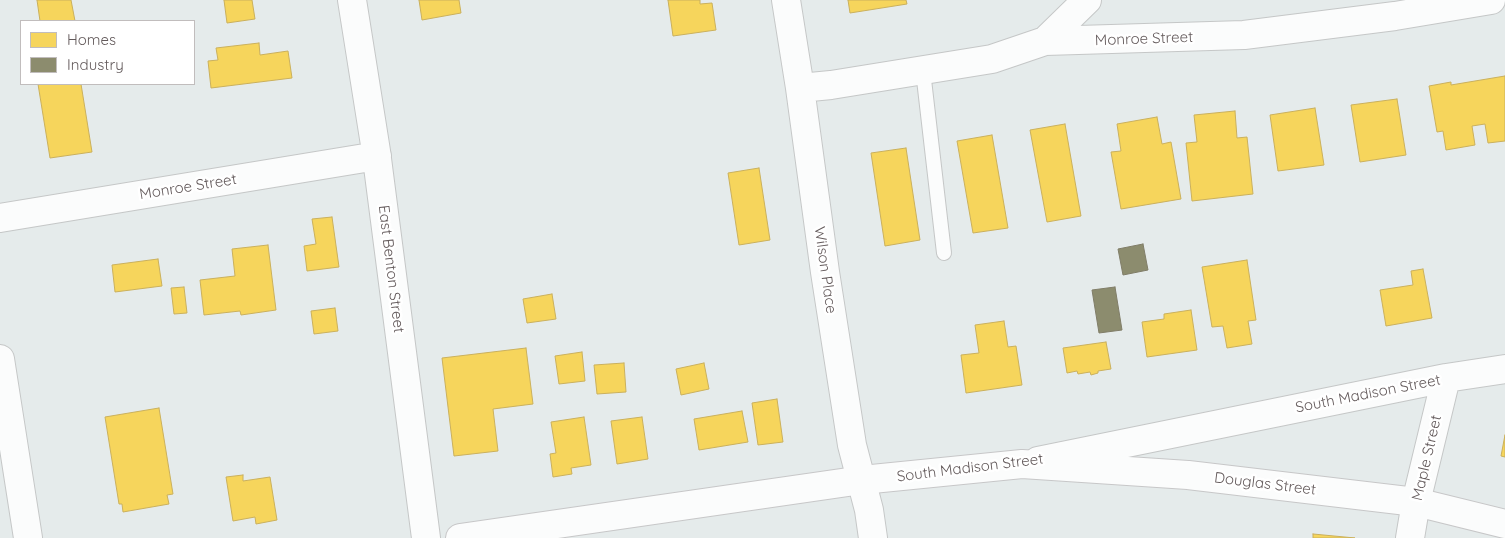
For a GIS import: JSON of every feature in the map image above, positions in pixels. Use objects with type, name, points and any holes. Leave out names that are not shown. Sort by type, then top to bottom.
[{"type":"street","name":"East Benton Street","points":[[352,0],[377,156],[426,538]]},
{"type":"street","name":"Wilson Place","points":[[786,0],[852,445],[869,510],[873,538]]},
{"type":"street","points":[[1045,41],[1087,0]]},
{"type":"street","name":"Monroe Street","points":[[800,88],[831,85],[992,59],[1045,41],[1244,35],[1395,16],[1491,0]]},
{"type":"street","name":"Monroe Street","points":[[0,218],[377,156]]},
{"type":"street","points":[[0,359],[28,538]]},
{"type":"street","name":"South Madison Street","points":[[460,538],[862,480],[1022,464],[1446,378],[1505,369]]},
{"type":"street","name":"Maple Street","points":[[1410,538],[1416,502],[1446,378]]},
{"type":"street","name":"Douglas Street","points":[[1022,464],[1188,475],[1416,502],[1505,524]]},
{"type":"lane","points":[[923,71],[944,253]]},
{"type":"building: Homes","points":[[37,0],[71,0],[75,20],[40,20]]},
{"type":"building: Homes","points":[[224,0],[252,0],[255,19],[227,23]]},
{"type":"building: Homes","points":[[419,0],[459,0],[461,13],[422,20]]},
{"type":"building: Homes","points":[[668,0],[700,0],[700,4],[712,3],[716,30],[673,36]]},
{"type":"building: Homes","points":[[848,0],[906,0],[907,4],[850,13]]},
{"type":"building: Homes","points":[[259,43],[260,55],[288,51],[292,78],[211,88],[208,61],[218,60],[216,48]]},
{"type":"building: Homes","points":[[1505,76],[1505,141],[1488,143],[1485,124],[1472,126],[1475,145],[1446,150],[1443,131],[1437,132],[1429,86],[1451,82],[1451,85]]},
{"type":"building: Homes","points":[[38,85],[81,85],[92,152],[50,158]]},
{"type":"building: Homes","points":[[1397,99],[1406,155],[1360,162],[1351,105]]},
{"type":"building: Homes","points":[[1315,108],[1324,165],[1278,171],[1270,115]]},
{"type":"building: Homes","points":[[1235,111],[1237,138],[1247,137],[1253,194],[1192,201],[1186,143],[1197,142],[1194,115]]},
{"type":"building: Homes","points":[[1157,117],[1162,144],[1171,142],[1181,199],[1121,209],[1111,152],[1121,151],[1117,124]]},
{"type":"building: Homes","points":[[1065,124],[1081,216],[1047,222],[1030,130]]},
{"type":"building: Homes","points":[[992,135],[1008,228],[973,233],[957,141]]},
{"type":"building: Homes","points":[[906,148],[920,240],[885,246],[871,153]]},
{"type":"building: Homes","points":[[759,168],[770,240],[739,245],[728,173]]},
{"type":"building: Homes","points":[[332,217],[339,267],[307,271],[304,246],[316,244],[312,219]]},
{"type":"building: Homes","points":[[268,245],[276,310],[241,315],[240,311],[204,315],[200,280],[235,276],[232,249]]},
{"type":"building: Homes","points":[[158,259],[162,286],[115,292],[112,265]]},
{"type":"building: Homes","points":[[1247,260],[1256,320],[1248,321],[1252,344],[1227,348],[1223,326],[1212,327],[1202,267]]},
{"type":"building: Homes","points":[[1423,269],[1432,318],[1386,326],[1380,290],[1413,285],[1411,271]]},
{"type":"building: Homes","points":[[184,287],[187,313],[174,314],[171,288]]},
{"type":"building: Homes","points":[[552,294],[556,319],[527,323],[523,299]]},
{"type":"building: Homes","points":[[335,308],[338,331],[314,334],[311,311]]},
{"type":"building: Homes","points":[[1191,310],[1197,350],[1147,357],[1142,322],[1164,319],[1164,314]]},
{"type":"building: Homes","points":[[1004,321],[1008,347],[1016,346],[1022,385],[966,393],[961,355],[979,353],[975,325]]},
{"type":"building: Homes","points":[[1106,342],[1111,369],[1098,371],[1098,373],[1091,375],[1090,372],[1078,374],[1077,371],[1067,373],[1063,348]]},
{"type":"building: Homes","points":[[526,348],[533,404],[493,409],[498,451],[454,456],[442,358]]},
{"type":"building: Homes","points":[[582,352],[585,381],[559,384],[555,356]]},
{"type":"building: Homes","points":[[624,363],[626,392],[597,394],[594,365]]},
{"type":"building: Homes","points":[[704,363],[709,389],[681,395],[676,369]]},
{"type":"building: Homes","points":[[777,399],[783,442],[758,445],[752,403]]},
{"type":"building: Homes","points":[[159,408],[173,494],[167,495],[169,504],[123,512],[122,504],[119,504],[105,417]]},
{"type":"building: Homes","points":[[742,411],[748,442],[699,450],[694,419]]},
{"type":"building: Homes","points":[[584,417],[591,465],[571,468],[572,474],[553,477],[550,454],[556,453],[551,422]]},
{"type":"building: Homes","points":[[642,417],[648,459],[617,464],[611,421]]},
{"type":"building: Homes","points":[[1505,435],[1505,457],[1501,456]]},
{"type":"building: Homes","points":[[243,475],[243,481],[270,477],[277,520],[256,524],[255,517],[233,521],[226,477]]},
{"type":"building: Homes","points":[[1313,534],[1355,538],[1313,538]]},
{"type":"building: Industry","points":[[1143,244],[1148,270],[1123,275],[1118,249]]},
{"type":"building: Industry","points":[[1115,287],[1122,330],[1099,333],[1092,290]]}]
